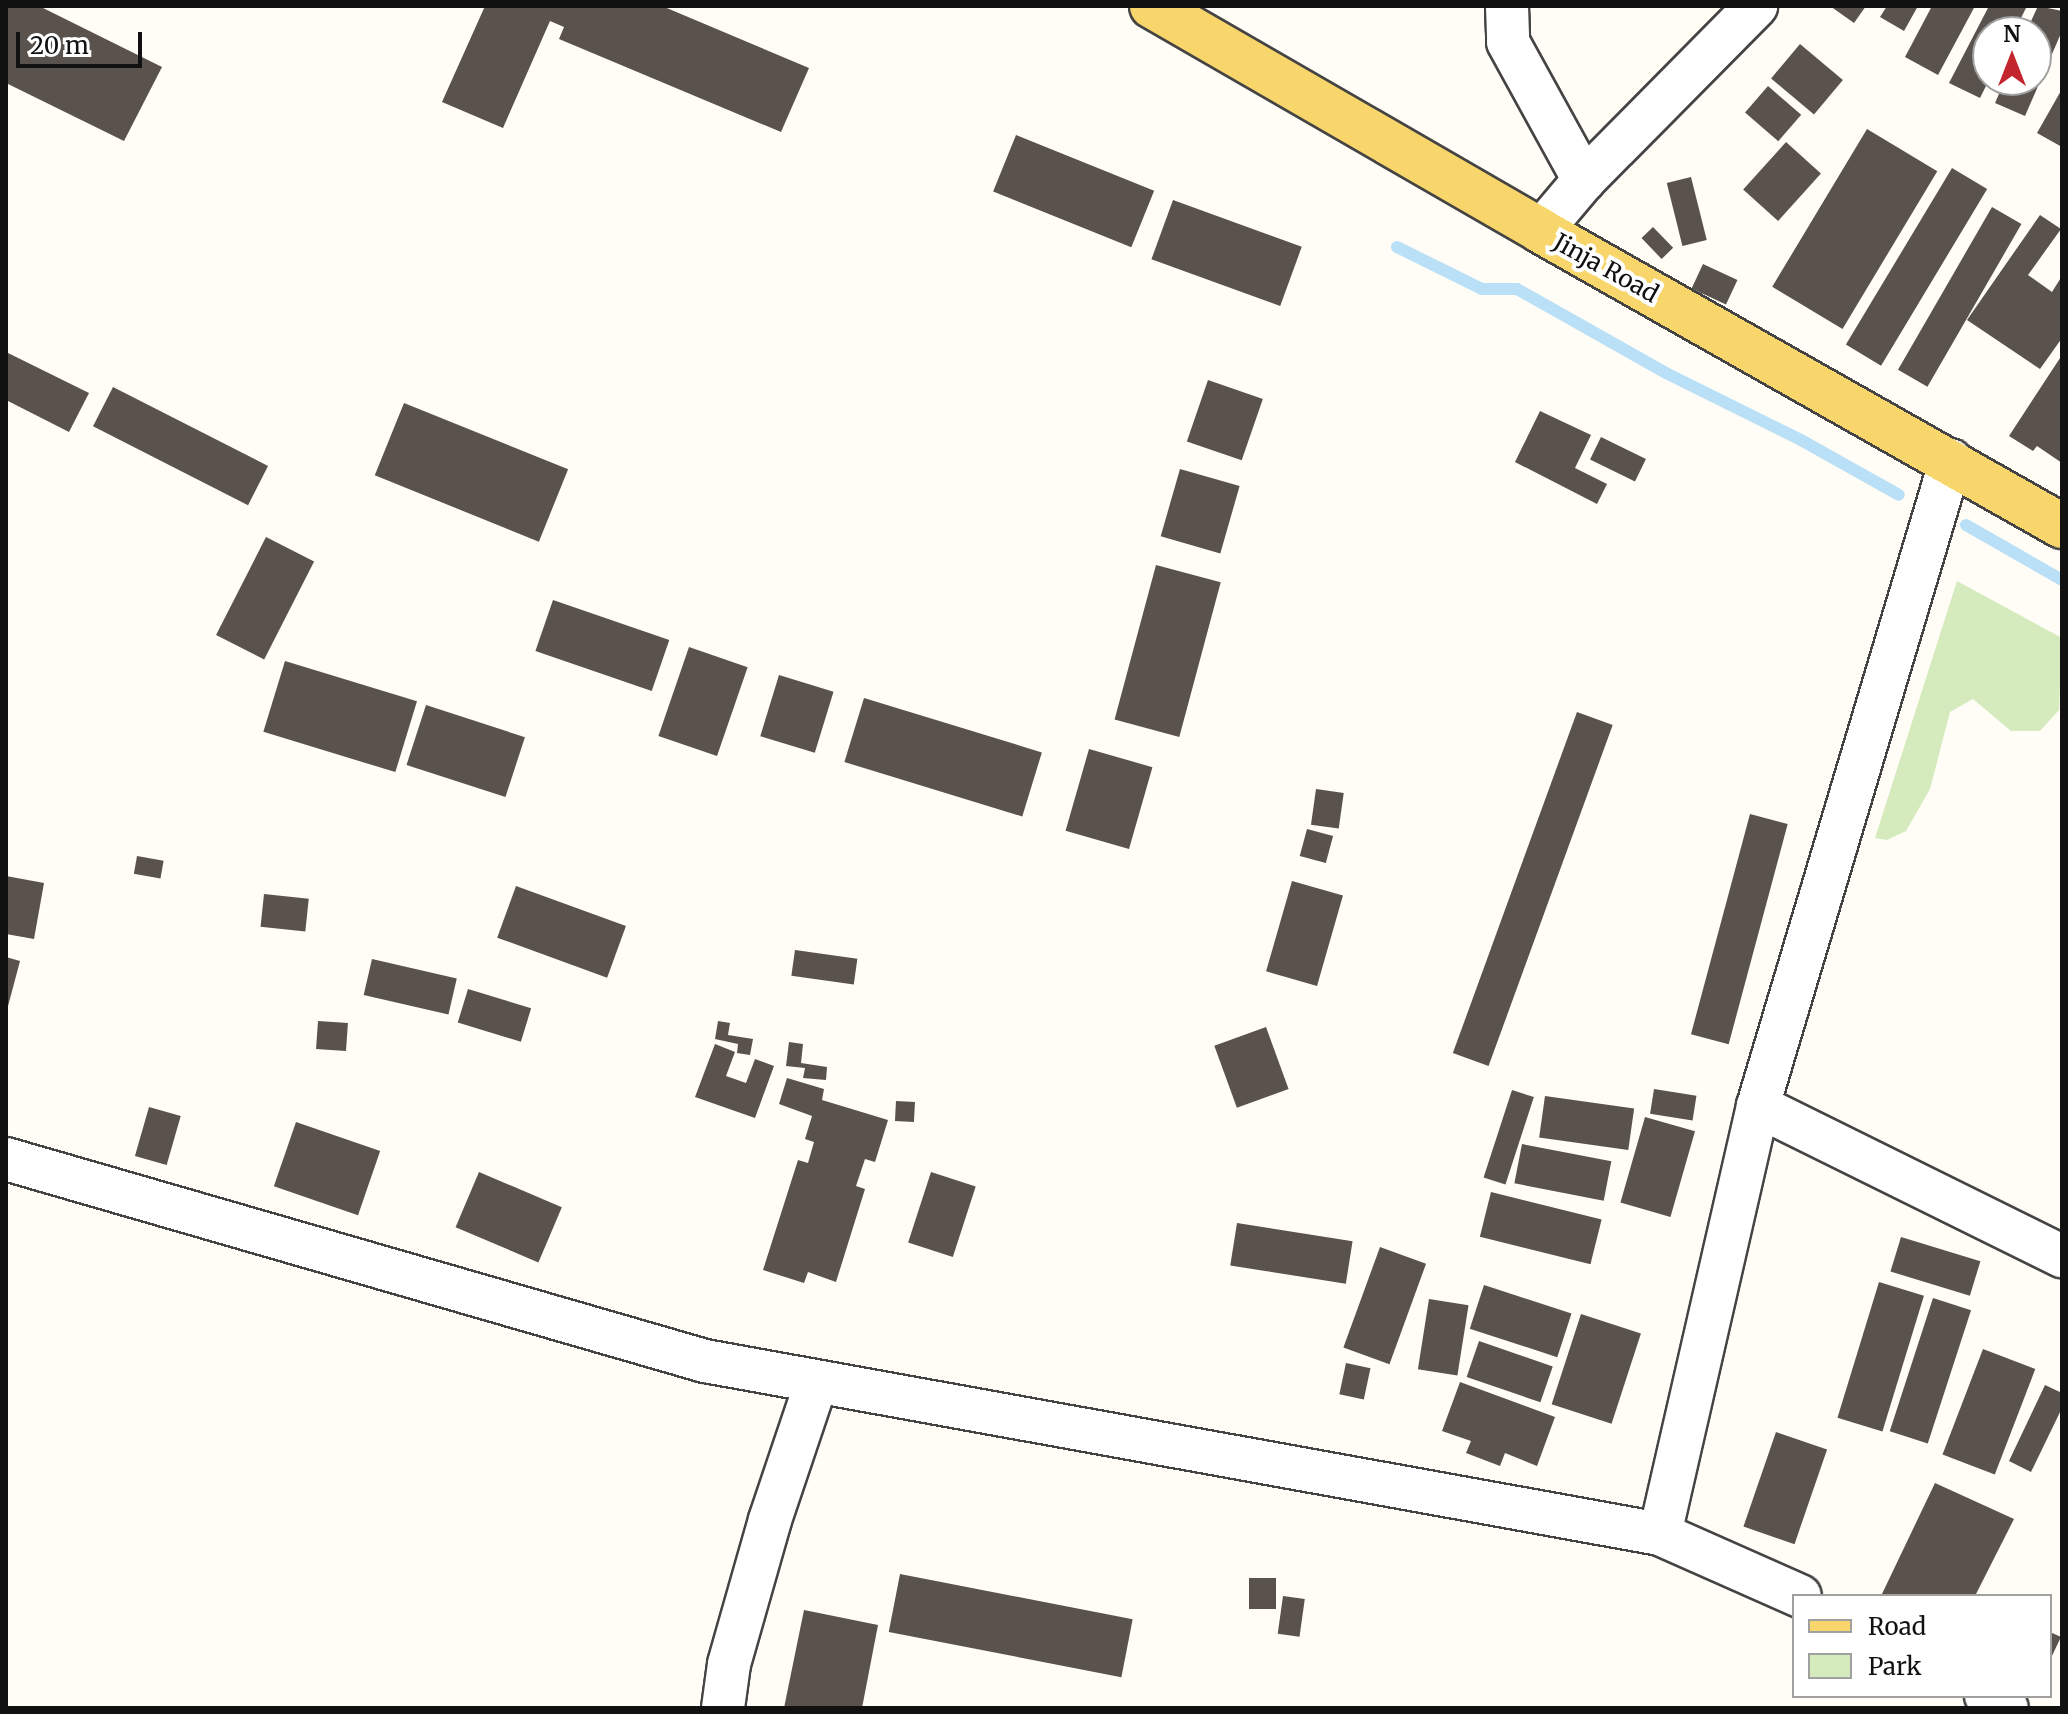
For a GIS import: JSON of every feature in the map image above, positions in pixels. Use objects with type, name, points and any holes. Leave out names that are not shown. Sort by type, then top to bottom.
[{"type":"main road","name":"Jinja Road","points":[[1152,6],[2062,526]]},
{"type":"street","points":[[1507,6],[1508,42],[1584,180]]},
{"type":"street","points":[[1541,231],[1584,180],[1756,6]]},
{"type":"street","points":[[1660,1534],[1758,1106],[1951,460]]},
{"type":"street","points":[[1758,1106],[2062,1256]]},
{"type":"street","points":[[6,1159],[705,1361],[1660,1534],[1795,1594]]},
{"type":"street","points":[[723,1708],[729,1664],[770,1520],[816,1383]]},
{"type":"street","points":[[1990,1698],[2007,1708]]},
{"type":"green space","points":[[1957,581],[2062,638],[2059,710],[2040,731],[2011,731],[1973,699],[1950,712],[1930,789],[1906,831],[1887,840],[1875,838]]},
{"type":"building","points":[[7,6],[39,6],[162,67],[124,141],[6,83]]},
{"type":"building","points":[[485,6],[662,6],[809,68],[781,132],[559,39],[564,27],[550,21],[503,128],[442,102]]},
{"type":"building","points":[[1830,6],[1866,6],[1854,23]]},
{"type":"building","points":[[1887,6],[1918,6],[1904,31],[1880,17]]},
{"type":"building","points":[[1932,6],[1975,6],[1938,75],[1905,57]]},
{"type":"building","points":[[1989,6],[2027,6],[2022,16],[1984,16]]},
{"type":"building","points":[[2038,6],[2062,11],[2062,31],[2052,54],[2052,16],[2033,16]]},
{"type":"building","points":[[1972,39],[1972,94],[1949,83]]},
{"type":"building","points":[[1800,44],[1843,80],[1814,114],[1771,78]]},
{"type":"building","points":[[1768,86],[1801,115],[1778,141],[1745,112]]},
{"type":"building","points":[[2062,89],[2062,147],[2037,133]]},
{"type":"building","points":[[1998,96],[2034,96],[2025,116],[1995,103]]},
{"type":"building","points":[[1867,129],[1937,171],[1843,329],[1772,287]]},
{"type":"building","points":[[1016,135],[1154,191],[1131,247],[993,192]]},
{"type":"building","points":[[1786,142],[1821,173],[1778,221],[1743,190]]},
{"type":"building","points":[[1952,168],[1987,189],[1881,366],[1846,345]]},
{"type":"building","points":[[1691,177],[1707,240],[1682,246],[1667,183]]},
{"type":"building","points":[[1173,200],[1302,247],[1280,306],[1151,259]]},
{"type":"building","points":[[1992,207],[2021,224],[1927,387],[1898,370]]},
{"type":"building","points":[[2040,215],[2061,229],[2028,275],[2052,292],[2062,276],[2062,338],[2040,369],[1967,320]]},
{"type":"building","points":[[1653,227],[1673,248],[1662,259],[1641,238]]},
{"type":"building","points":[[1703,264],[1737,280],[1726,305],[1692,288]]},
{"type":"building","points":[[6,352],[89,393],[69,432],[6,400]]},
{"type":"building","points":[[2062,355],[2062,463],[2037,446],[2033,451],[2009,436]]},
{"type":"building","points":[[1208,380],[1263,399],[1242,460],[1187,441]]},
{"type":"building","points":[[113,387],[268,466],[248,505],[93,426]]},
{"type":"building","points":[[404,403],[568,469],[539,542],[375,475]]},
{"type":"building","points":[[1540,411],[1591,435],[1575,468],[1607,484],[1597,504],[1515,462]]},
{"type":"building","points":[[1601,437],[1646,459],[1635,481],[1590,459]]},
{"type":"building","points":[[1180,469],[1240,486],[1220,553],[1161,536]]},
{"type":"building","points":[[266,537],[314,562],[264,660],[216,635]]},
{"type":"building","points":[[1156,565],[1221,582],[1179,737],[1115,720]]},
{"type":"building","points":[[553,600],[669,640],[652,691],[535,651]]},
{"type":"building","points":[[689,647],[748,667],[717,756],[658,736]]},
{"type":"building","points":[[285,661],[417,701],[395,772],[263,732]]},
{"type":"building","points":[[779,675],[834,692],[815,753],[760,736]]},
{"type":"building","points":[[864,698],[1042,752],[1022,816],[844,762]]},
{"type":"building","points":[[426,705],[525,737],[505,797],[407,765]]},
{"type":"building","points":[[1577,712],[1613,725],[1489,1066],[1453,1053]]},
{"type":"building","points":[[1089,749],[1152,767],[1129,849],[1066,831]]},
{"type":"building","points":[[1316,789],[1344,793],[1339,829],[1311,825]]},
{"type":"building","points":[[1750,814],[1788,824],[1729,1044],[1691,1034]]},
{"type":"building","points":[[1307,829],[1333,836],[1326,863],[1300,856]]},
{"type":"building","points":[[137,856],[164,861],[160,878],[134,874]]},
{"type":"building","points":[[6,876],[44,883],[34,939],[6,934]]},
{"type":"building","points":[[1292,881],[1343,896],[1317,986],[1266,971]]},
{"type":"building","points":[[516,886],[626,926],[607,978],[497,938]]},
{"type":"building","points":[[264,894],[309,899],[305,932],[261,927]]},
{"type":"building","points":[[795,950],[857,959],[854,985],[791,976]]},
{"type":"building","points":[[6,957],[20,961],[7,1010],[6,1010]]},
{"type":"building","points":[[372,959],[457,979],[448,1015],[364,995]]},
{"type":"building","points":[[468,989],[531,1008],[521,1042],[458,1022]]},
{"type":"building","points":[[318,1021],[348,1023],[346,1051],[316,1049]]},
{"type":"building","points":[[718,1021],[730,1023],[728,1035],[753,1039],[750,1055],[737,1053],[738,1044],[715,1039]]},
{"type":"building","points":[[1266,1027],[1289,1089],[1237,1108],[1214,1046]]},
{"type":"building","points":[[789,1042],[803,1044],[801,1063],[827,1067],[826,1080],[803,1078],[805,1068],[786,1066]]},
{"type":"building","points":[[715,1044],[735,1052],[726,1076],[746,1083],[755,1059],[774,1066],[755,1118],[695,1097]]},
{"type":"building","points":[[787,1078],[824,1089],[822,1100],[888,1120],[875,1162],[865,1159],[856,1186],[865,1189],[836,1282],[808,1272],[804,1283],[763,1270],[798,1160],[808,1163],[814,1142],[805,1139],[812,1116],[779,1104]]},
{"type":"building","points":[[1654,1089],[1696,1096],[1693,1120],[1650,1114]]},
{"type":"building","points":[[1512,1090],[1534,1097],[1505,1185],[1484,1177]]},
{"type":"building","points":[[1545,1096],[1634,1109],[1628,1150],[1539,1138]]},
{"type":"building","points":[[896,1101],[915,1102],[914,1122],[895,1121]]},
{"type":"building","points":[[149,1107],[181,1116],[167,1165],[135,1156]]},
{"type":"building","points":[[1645,1117],[1695,1131],[1670,1217],[1620,1203]]},
{"type":"building","points":[[296,1122],[380,1151],[358,1215],[274,1186]]},
{"type":"building","points":[[1522,1144],[1611,1161],[1604,1201],[1514,1183]]},
{"type":"building","points":[[479,1172],[562,1207],[538,1262],[456,1227]]},
{"type":"building","points":[[931,1172],[976,1187],[953,1257],[908,1242]]},
{"type":"building","points":[[1491,1192],[1602,1220],[1590,1264],[1480,1237]]},
{"type":"building","points":[[1237,1223],[1353,1241],[1346,1284],[1230,1265]]},
{"type":"building","points":[[1901,1237],[1980,1261],[1970,1296],[1890,1271]]},
{"type":"building","points":[[1380,1247],[1426,1264],[1389,1364],[1343,1348]]},
{"type":"building","points":[[1879,1282],[1924,1296],[1882,1432],[1837,1418]]},
{"type":"building","points":[[1484,1285],[1571,1313],[1557,1357],[1470,1329]]},
{"type":"building","points":[[1933,1298],[1971,1310],[1928,1444],[1890,1431]]},
{"type":"building","points":[[1429,1299],[1469,1305],[1457,1375],[1418,1369]]},
{"type":"building","points":[[1581,1314],[1641,1333],[1612,1424],[1552,1404]]},
{"type":"building","points":[[1479,1341],[1553,1366],[1540,1402],[1467,1377]]},
{"type":"building","points":[[1983,1349],[2035,1369],[1995,1475],[1943,1454]]},
{"type":"building","points":[[1346,1363],[1370,1368],[1364,1399],[1339,1394]]},
{"type":"building","points":[[1460,1382],[1555,1417],[1537,1466],[1505,1453],[1500,1466],[1466,1453],[1471,1441],[1442,1431]]},
{"type":"building","points":[[2045,1385],[2062,1393],[2062,1408],[2031,1472],[2009,1461]]},
{"type":"building","points":[[1776,1432],[1827,1450],[1795,1544],[1743,1527]]},
{"type":"building","points":[[1935,1483],[2014,1519],[1976,1594],[1882,1594]]},
{"type":"building","points":[[900,1574],[1133,1619],[1121,1677],[889,1632]]},
{"type":"building","points":[[1249,1578],[1276,1578],[1276,1609],[1249,1609]]},
{"type":"building","points":[[1283,1596],[1305,1599],[1299,1637],[1278,1634]]},
{"type":"building","points":[[804,1610],[878,1625],[862,1708],[784,1708]]},
{"type":"building","points":[[2052,1633],[2061,1637],[2052,1656]]},
{"type":"waterway","points":[[1397,247],[1482,289],[1517,289],[1666,373],[1801,440],[1899,495]]},
{"type":"waterway","points":[[1966,525],[2062,580]]}]
